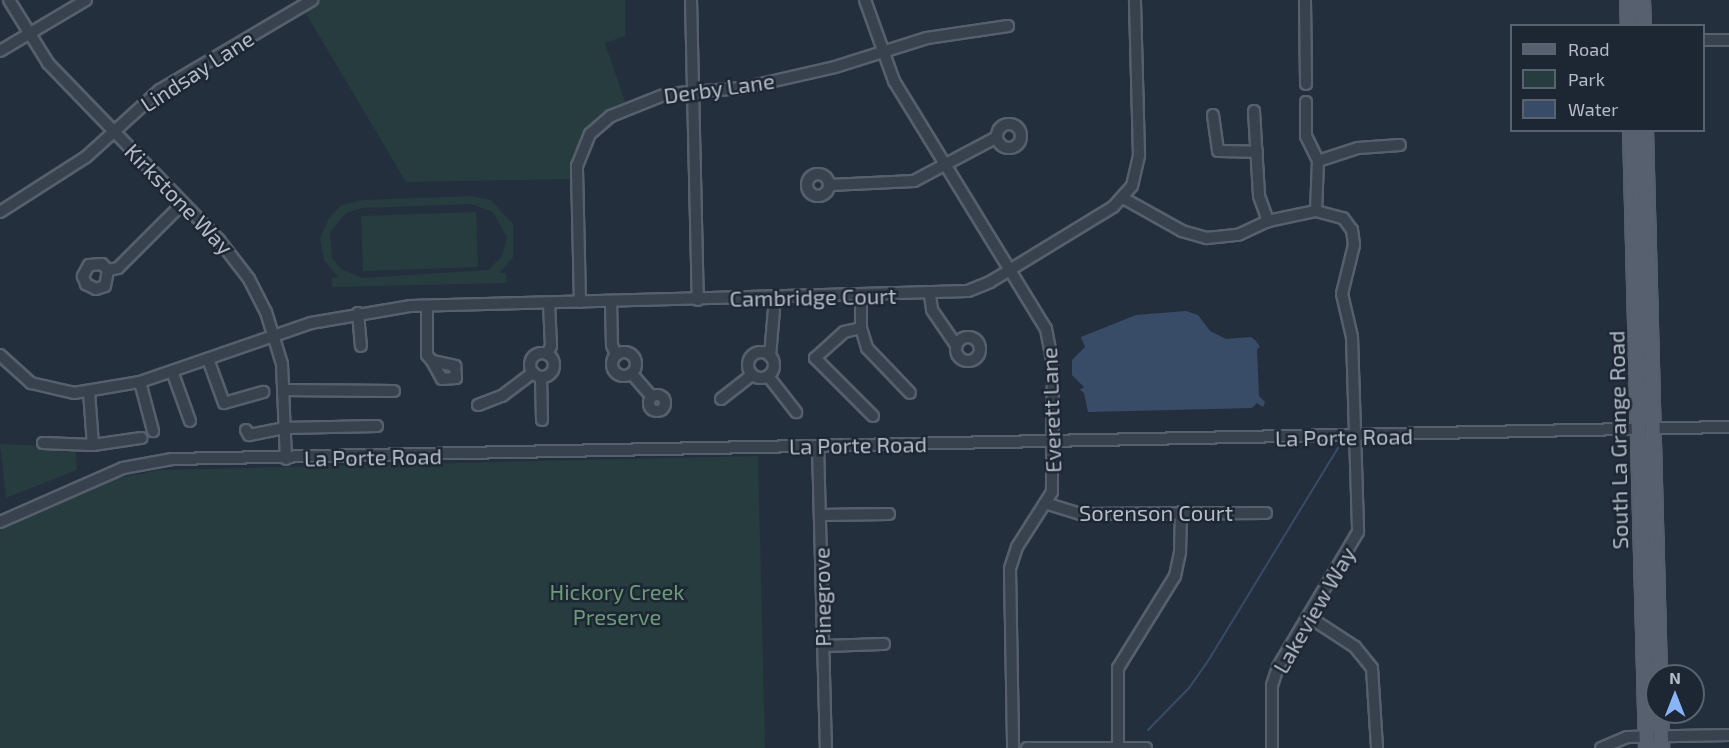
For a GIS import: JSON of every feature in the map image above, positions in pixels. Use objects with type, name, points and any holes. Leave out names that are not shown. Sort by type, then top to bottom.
[{"type":"main road","points":[[1628,0],[1629,24]]},
{"type":"main road","points":[[1642,0],[1643,24]]},
{"type":"main road","name":"South La Grange Road","points":[[1631,132],[1658,664]]},
{"type":"main road","name":"South La Grange Road","points":[[1645,132],[1646,429],[1654,742]]},
{"type":"main road","points":[[1654,742],[1658,724]]},
{"type":"street","name":"Kirkstone Way","points":[[9,0],[48,63],[237,260],[259,296],[282,364],[286,459]]},
{"type":"street","points":[[0,51],[86,0]]},
{"type":"street","name":"Lindsay Lane","points":[[0,212],[86,157],[113,130],[160,90],[312,0]]},
{"type":"street","points":[[691,0],[698,300]]},
{"type":"street","name":"Everett Lane","points":[[865,0],[883,52],[904,99],[1046,329],[1053,365],[1054,482],[1048,504],[1017,548],[1010,569],[1013,748]]},
{"type":"street","points":[[1135,0],[1138,166],[1123,198],[1182,231],[1207,238],[1238,235],[1268,221],[1316,211],[1318,161],[1306,136],[1306,102]]},
{"type":"street","points":[[1305,0],[1306,84]]},
{"type":"street","name":"Derby Lane","points":[[580,302],[577,171],[586,140],[603,121],[638,103],[666,94],[762,84],[938,35],[1008,26]]},
{"type":"street","points":[[1705,40],[1729,40]]},
{"type":"street","points":[[1254,111],[1259,196],[1268,221]]},
{"type":"street","points":[[1213,115],[1214,145],[1218,151],[1257,152]]},
{"type":"street","points":[[830,185],[914,181],[998,137]]},
{"type":"street","points":[[1318,161],[1358,148],[1400,145]]},
{"type":"street","name":"Cambridge Court","points":[[89,392],[140,382],[274,336],[358,313],[427,306],[930,295],[968,291],[1011,270],[1123,198]]},
{"type":"street","points":[[108,270],[118,268],[183,203]]},
{"type":"street","name":"Lakeview Way","points":[[1272,748],[1272,685],[1278,667],[1358,532],[1357,438],[1352,337],[1342,294],[1354,245],[1352,230],[1343,218],[1316,211]]},
{"type":"street","points":[[930,295],[933,310],[956,345]]},
{"type":"street","points":[[861,296],[861,328],[867,348],[910,393]]},
{"type":"street","points":[[768,376],[774,366],[770,356],[775,298]]},
{"type":"street","points":[[611,302],[612,345],[616,355]]},
{"type":"street","points":[[547,354],[550,346],[549,303]]},
{"type":"street","points":[[427,306],[427,355],[432,362]]},
{"type":"street","points":[[358,313],[361,346]]},
{"type":"street","points":[[861,328],[844,332],[815,358],[873,416]]},
{"type":"street","points":[[625,352],[633,356],[636,365],[632,374],[622,377],[614,372],[611,363],[616,355],[625,352]]},
{"type":"street","points":[[752,375],[748,365],[752,356],[761,352],[770,356]]},
{"type":"street","points":[[478,405],[502,396],[537,375],[549,374],[554,366],[547,354]]},
{"type":"street","points":[[542,420],[537,375],[530,364],[534,356],[547,354]]},
{"type":"street","points":[[0,355],[31,383],[52,390],[89,392],[93,445]]},
{"type":"street","points":[[208,359],[224,403],[263,393]]},
{"type":"street","points":[[172,371],[190,421]]},
{"type":"street","points":[[632,374],[652,397]]},
{"type":"street","points":[[721,399],[752,375],[768,376],[796,412]]},
{"type":"street","points":[[140,382],[153,431]]},
{"type":"street","points":[[283,390],[394,391]]},
{"type":"street","points":[[246,430],[253,435],[285,428],[377,426]]},
{"type":"street","name":"La Porte Road","points":[[0,522],[123,468],[172,459],[286,459],[1055,441],[1357,438],[1729,427]]},
{"type":"street","points":[[44,443],[93,445],[141,438]]},
{"type":"street","name":"Pinegrove","points":[[818,446],[826,748]]},
{"type":"street","name":"Sorenson Court","points":[[1048,504],[1080,514],[1266,513]]},
{"type":"street","points":[[1118,746],[1118,668],[1175,576],[1180,552],[1181,512]]},
{"type":"street","points":[[820,515],[889,514]]},
{"type":"street","points":[[1309,617],[1355,647],[1372,668],[1377,748]]},
{"type":"street","points":[[823,646],[884,644]]},
{"type":"street","points":[[1600,748],[1627,738],[1654,742],[1729,735]]},
{"type":"street","points":[[1027,748],[1118,746],[1146,748]]},
{"type":"green space","points":[[319,0],[625,0],[625,36],[605,43],[625,102],[590,126],[576,150],[571,179],[406,182],[305,12]]},
{"type":"green space","points":[[471,196],[491,200],[513,224],[513,257],[500,273],[506,273],[507,283],[332,287],[332,278],[338,277],[324,260],[320,238],[329,218],[341,205],[364,200]],"holes":[[[471,204],[493,212],[507,237],[502,256],[488,270],[363,278],[341,269],[332,258],[330,232],[346,213],[362,208]]]},
{"type":"green space","points":[[476,212],[478,267],[363,271],[361,216]]},
{"type":"green space","points":[[0,444],[75,447],[77,470],[6,498]]},
{"type":"green space","name":"Hickory Creek Preserve","points":[[758,456],[765,748],[0,748],[0,528],[107,480],[160,470]]},
{"type":"water","points":[[1186,311],[1198,315],[1210,331],[1226,339],[1251,337],[1256,341],[1260,347],[1257,349],[1259,396],[1265,402],[1263,407],[1257,403],[1252,408],[1088,412],[1084,393],[1080,390],[1084,387],[1072,375],[1072,360],[1085,347],[1081,337],[1136,315]]},
{"type":"waterway","points":[[1148,730],[1189,688],[1211,656],[1338,448]]}]
